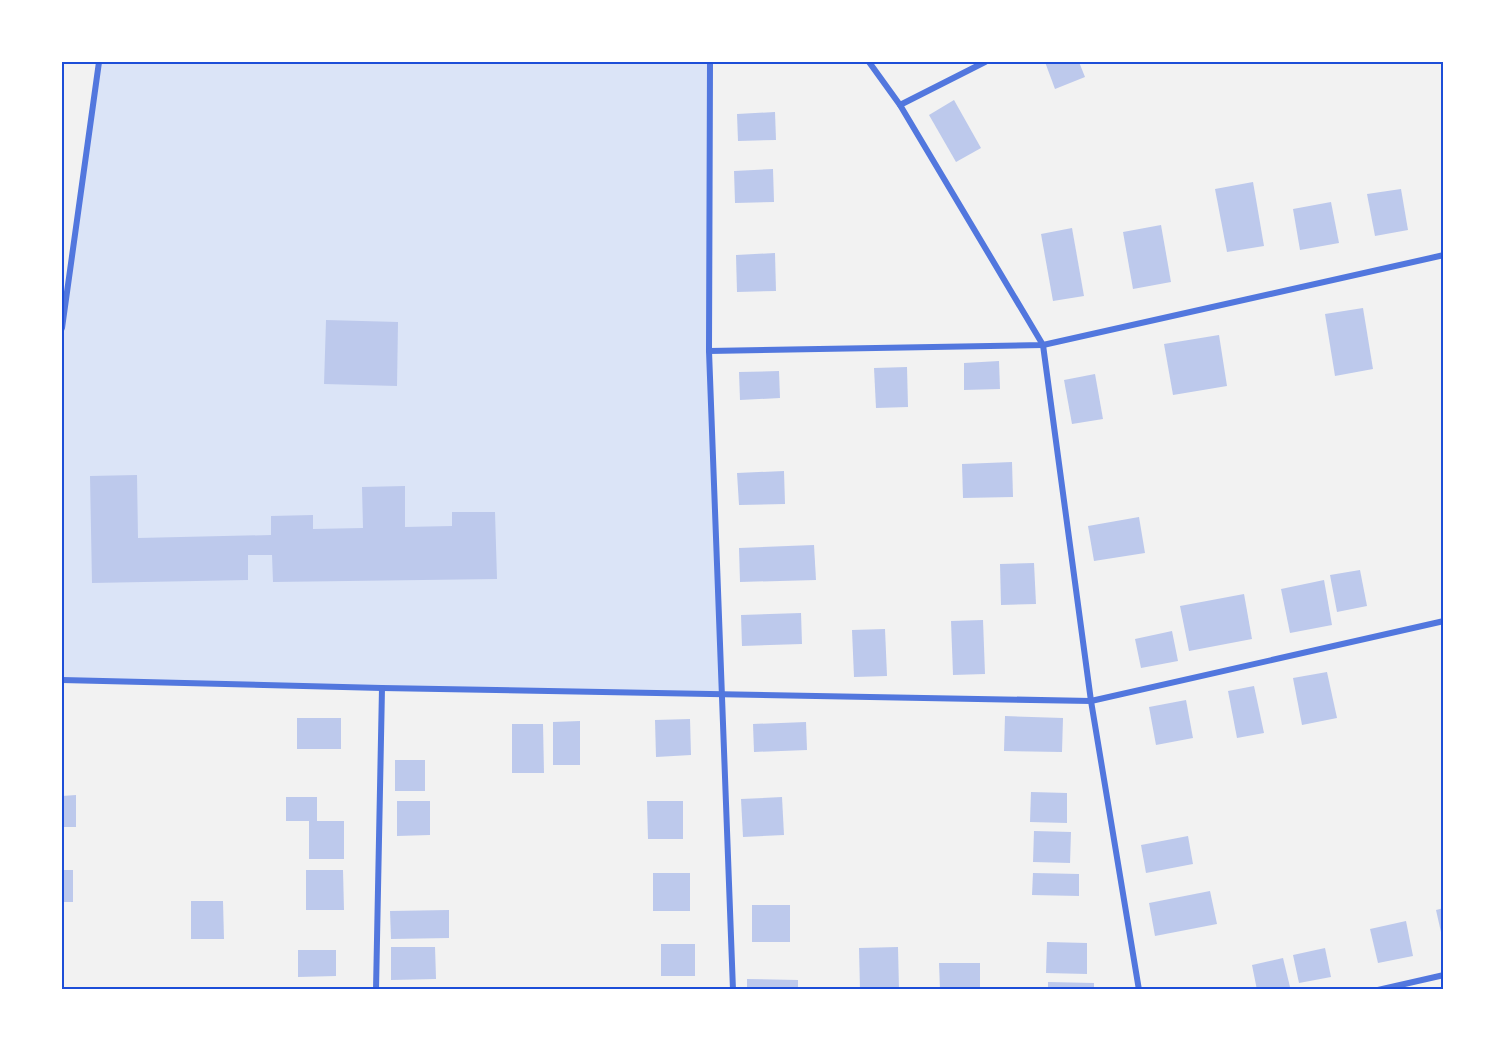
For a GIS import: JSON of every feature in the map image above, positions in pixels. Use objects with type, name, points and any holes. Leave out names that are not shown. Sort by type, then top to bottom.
[{"type":"street","points":[[62,328],[99,62]]},
{"type":"street","points":[[710,62],[709,351],[733,990]]},
{"type":"street","points":[[870,62],[900,105],[1043,345],[1091,701],[1139,990]]},
{"type":"street","points":[[900,105],[985,62]]},
{"type":"street","points":[[709,351],[1043,345],[1443,255]]},
{"type":"street","points":[[62,680],[1091,701],[1443,621]]},
{"type":"street","points":[[376,990],[382,688]]},
{"type":"street","points":[[1378,990],[1443,975]]},
{"type":"shaded area","points":[[99,62],[710,62],[709,351],[722,695],[62,680],[62,328]]},
{"type":"building","points":[[1045,62],[1079,62],[1085,77],[1055,89]]},
{"type":"building","points":[[954,100],[981,148],[956,162],[929,115]]},
{"type":"building","points":[[775,112],[776,140],[738,141],[737,114]]},
{"type":"building","points":[[773,169],[774,202],[735,203],[734,171]]},
{"type":"building","points":[[1253,182],[1264,246],[1227,252],[1215,189]]},
{"type":"building","points":[[1401,189],[1408,230],[1375,236],[1367,194]]},
{"type":"building","points":[[1331,202],[1339,243],[1300,250],[1293,209]]},
{"type":"building","points":[[1161,225],[1171,282],[1133,289],[1123,232]]},
{"type":"building","points":[[1072,228],[1084,296],[1053,301],[1041,234]]},
{"type":"building","points":[[775,253],[776,291],[737,292],[736,255]]},
{"type":"building","points":[[1363,308],[1373,369],[1335,376],[1325,314]]},
{"type":"building","points":[[326,320],[398,322],[397,386],[324,384]]},
{"type":"building","points":[[1219,335],[1227,386],[1173,395],[1164,344]]},
{"type":"building","points":[[999,361],[1000,389],[964,390],[964,363]]},
{"type":"building","points":[[907,367],[908,407],[876,408],[874,368]]},
{"type":"building","points":[[779,371],[780,398],[740,400],[739,372]]},
{"type":"building","points":[[1095,374],[1103,419],[1072,424],[1064,380]]},
{"type":"building","points":[[1012,462],[1013,497],[963,498],[962,464]]},
{"type":"building","points":[[784,471],[785,504],[739,505],[737,473]]},
{"type":"building","points":[[137,475],[138,538],[271,535],[271,516],[313,515],[313,529],[363,528],[362,487],[405,486],[405,527],[452,526],[452,512],[495,512],[497,579],[273,582],[272,555],[248,555],[248,580],[92,583],[90,476]]},
{"type":"building","points":[[1139,517],[1145,553],[1094,561],[1088,526]]},
{"type":"building","points":[[814,545],[816,580],[740,582],[739,548]]},
{"type":"building","points":[[1034,563],[1036,604],[1001,605],[1000,564]]},
{"type":"building","points":[[1360,570],[1367,606],[1337,612],[1330,575]]},
{"type":"building","points":[[1324,580],[1332,625],[1290,633],[1281,589]]},
{"type":"building","points":[[1244,594],[1252,639],[1189,651],[1180,606]]},
{"type":"building","points":[[801,613],[802,644],[742,646],[741,615]]},
{"type":"building","points":[[983,620],[985,674],[953,675],[951,621]]},
{"type":"building","points":[[885,629],[887,676],[854,677],[852,630]]},
{"type":"building","points":[[1172,631],[1178,661],[1141,668],[1135,639]]},
{"type":"building","points":[[1327,672],[1337,718],[1302,725],[1293,678]]},
{"type":"building","points":[[1254,686],[1264,733],[1237,738],[1228,691]]},
{"type":"building","points":[[1186,700],[1193,738],[1156,745],[1149,707]]},
{"type":"building","points":[[1005,716],[1063,718],[1062,752],[1004,751]]},
{"type":"building","points":[[297,718],[341,718],[341,749],[297,749]]},
{"type":"building","points":[[690,719],[691,755],[656,757],[655,720]]},
{"type":"building","points":[[580,721],[580,765],[553,765],[553,722]]},
{"type":"building","points":[[806,722],[807,750],[754,752],[753,724]]},
{"type":"building","points":[[512,724],[543,724],[544,773],[512,773]]},
{"type":"building","points":[[395,760],[425,760],[425,791],[395,791]]},
{"type":"building","points":[[1031,792],[1067,793],[1067,823],[1030,822]]},
{"type":"building","points":[[76,795],[76,827],[62,827],[62,796]]},
{"type":"building","points":[[286,797],[317,797],[317,821],[344,821],[344,859],[309,859],[309,821],[286,821]]},
{"type":"building","points":[[782,797],[784,835],[743,837],[741,799]]},
{"type":"building","points":[[397,801],[430,801],[430,835],[397,836]]},
{"type":"building","points":[[647,801],[683,801],[683,839],[648,839]]},
{"type":"building","points":[[1034,831],[1071,832],[1070,863],[1033,862]]},
{"type":"building","points":[[1188,836],[1193,864],[1146,873],[1141,845]]},
{"type":"building","points":[[62,870],[73,870],[73,902],[62,902]]},
{"type":"building","points":[[306,870],[343,870],[344,910],[306,910]]},
{"type":"building","points":[[653,873],[690,873],[690,911],[653,911]]},
{"type":"building","points":[[1033,873],[1079,874],[1079,896],[1032,895]]},
{"type":"building","points":[[1210,891],[1217,924],[1155,936],[1149,903]]},
{"type":"building","points":[[191,901],[223,901],[224,939],[191,939]]},
{"type":"building","points":[[752,905],[790,905],[790,942],[752,942]]},
{"type":"building","points":[[1444,908],[1444,941],[1443,941],[1436,910]]},
{"type":"building","points":[[449,910],[449,938],[391,939],[390,911]]},
{"type":"building","points":[[1406,921],[1413,956],[1378,963],[1370,929]]},
{"type":"building","points":[[1047,942],[1087,943],[1087,974],[1046,973]]},
{"type":"building","points":[[661,944],[695,944],[695,976],[661,976]]},
{"type":"building","points":[[391,947],[435,947],[436,979],[391,980]]},
{"type":"building","points":[[898,947],[899,990],[860,990],[859,948]]},
{"type":"building","points":[[1325,948],[1331,977],[1299,983],[1293,955]]},
{"type":"building","points":[[298,950],[336,950],[336,976],[298,977]]},
{"type":"building","points":[[1283,958],[1290,987],[1277,990],[1257,990],[1252,965]]},
{"type":"building","points":[[939,963],[980,963],[980,990],[940,990]]},
{"type":"building","points":[[747,979],[798,980],[798,990],[747,990]]},
{"type":"building","points":[[1048,982],[1094,983],[1094,990],[1048,990]]}]
